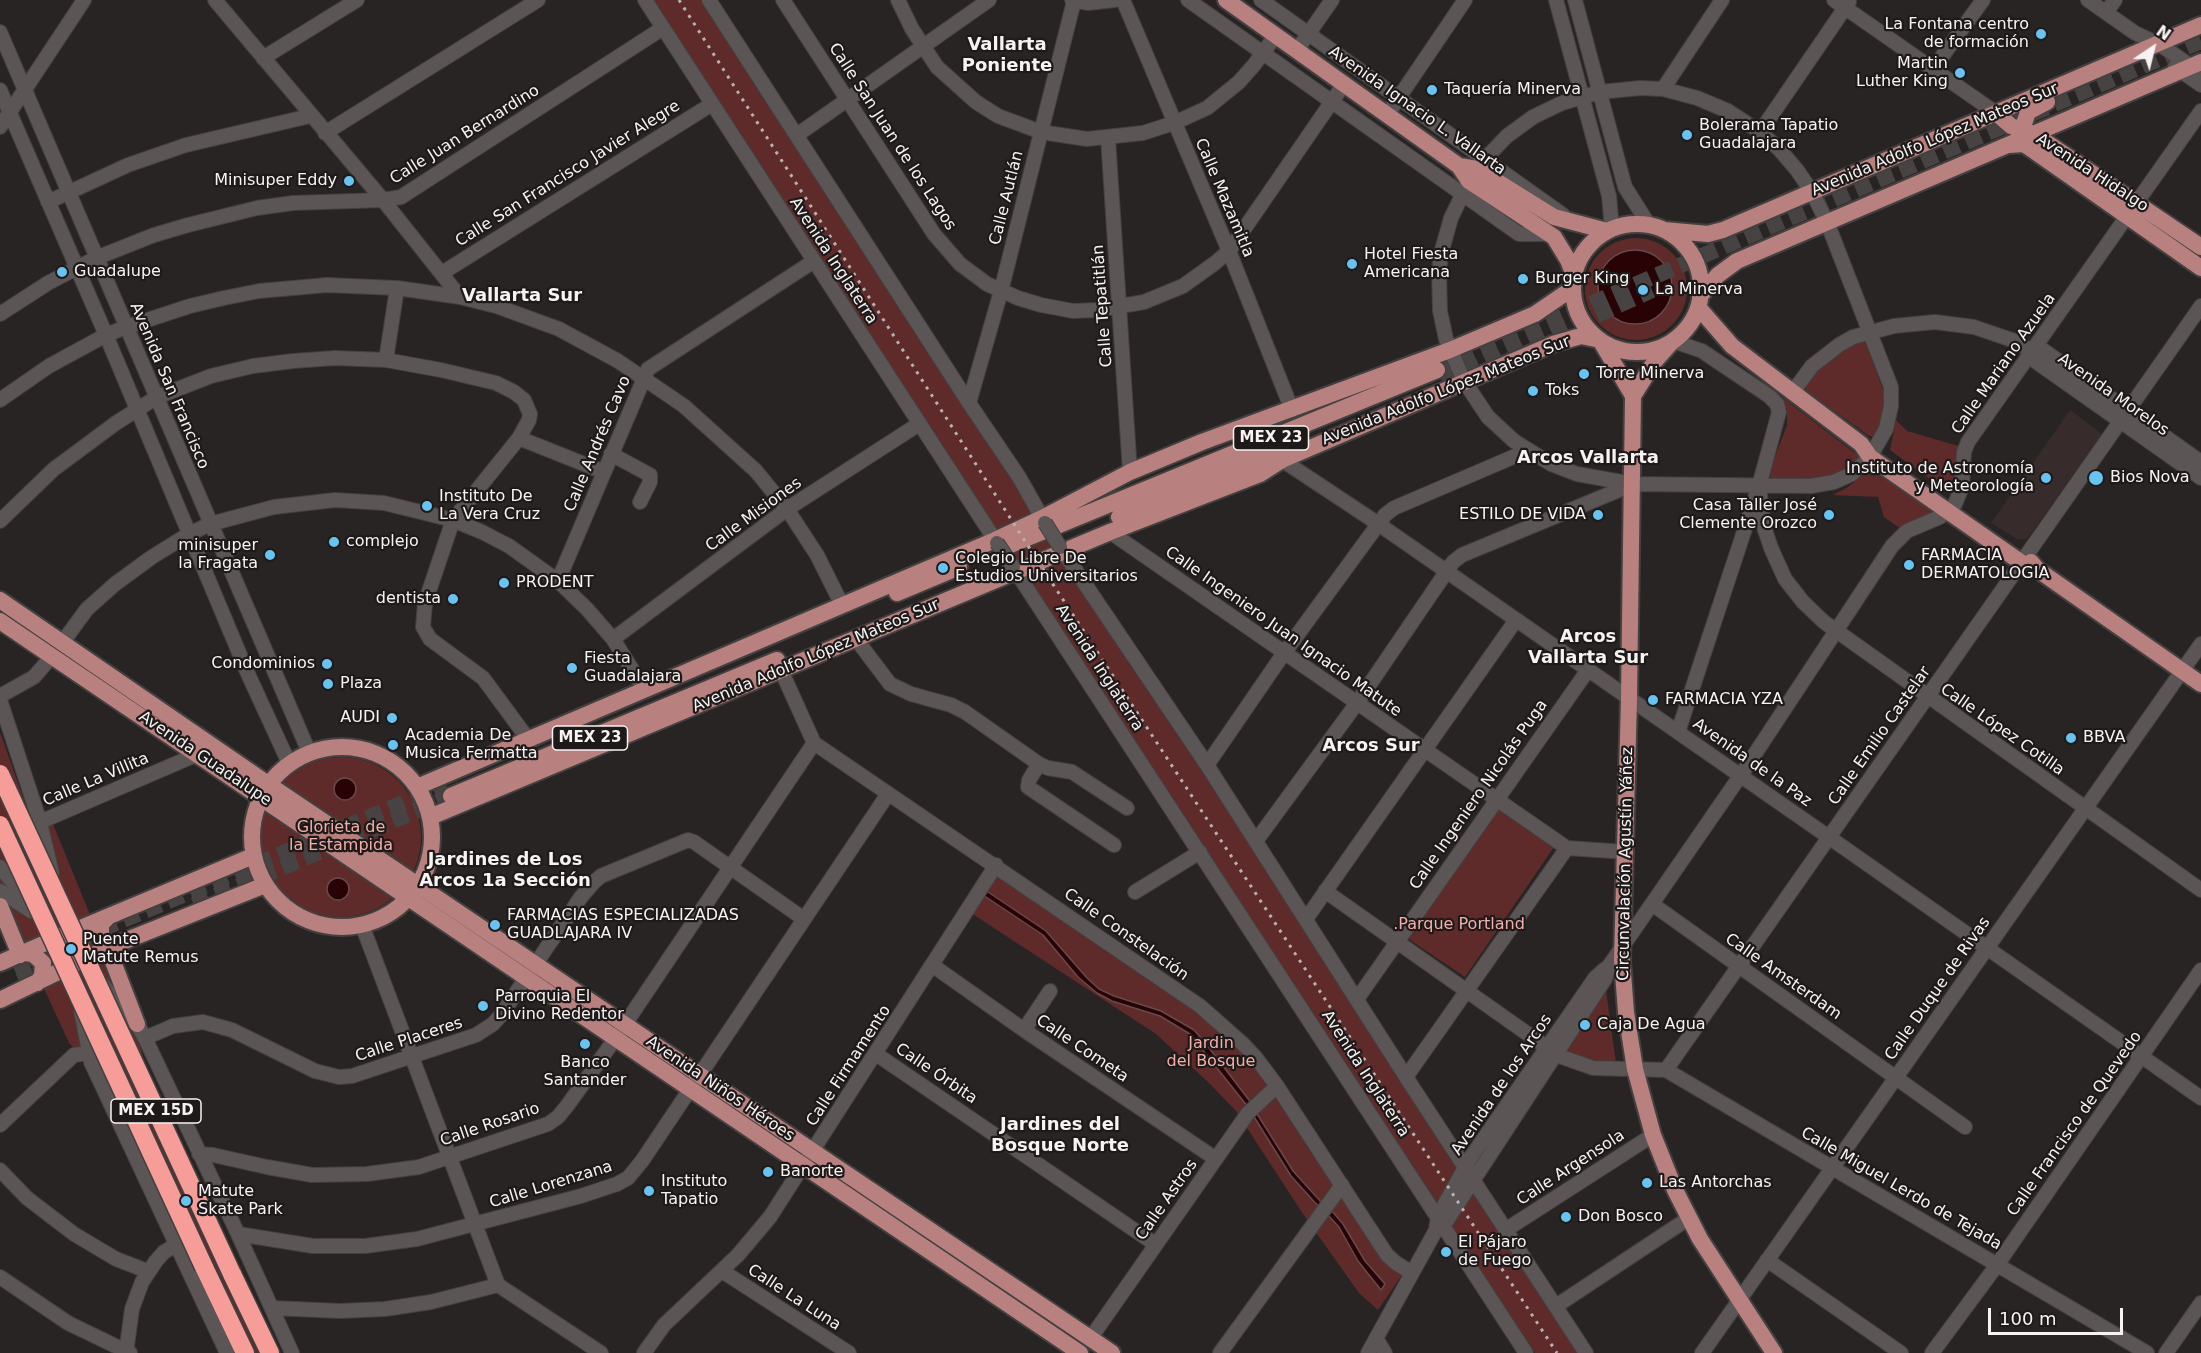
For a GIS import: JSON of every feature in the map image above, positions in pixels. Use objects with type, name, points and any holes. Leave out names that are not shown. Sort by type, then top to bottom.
[{"type":"highway","name":"MEX 15D","points":[[0,774],[270,1353]]},
{"type":"highway","name":"MEX 15D","points":[[0,825],[227,1318],[246,1353]]},
{"type":"main road","name":"Avenida Ignacio L. Vallarta","points":[[1226,0],[1473,176],[1555,238],[1574,282]]},
{"type":"main road","name":"Avenida Adolfo López Mateos Sur","points":[[1657,228],[1708,234],[1723,230],[2201,26]]},
{"type":"main road","name":"Avenida Adolfo López Mateos Sur","points":[[1699,302],[1718,275],[1737,261],[2008,145],[2030,133],[2194,68]]},
{"type":"main road","points":[[2030,133],[2025,117],[2031,110],[2076,89],[2095,71]]},
{"type":"main road","name":"Avenida Hidalgo","points":[[1996,113],[2011,126],[2030,133],[2133,210],[2201,268]]},
{"type":"main road","name":"Avenida Hidalgo","points":[[2008,145],[2027,146],[2201,248]]},
{"type":"main road","name":"Avenida Ignacio L. Vallarta","points":[[1473,176],[1554,217],[1571,223],[1609,230]]},
{"type":"main road","points":[[1630,225],[1657,228],[1680,242],[1693,257],[1701,283],[1699,302],[1684,332],[1655,361],[1633,396],[1600,340],[1581,317],[1575,303],[1574,282],[1578,262],[1586,250],[1609,230],[1630,225]]},
{"type":"main road","points":[[417,787],[996,541],[1043,520],[1130,472],[1202,442],[1450,350],[1535,314],[1574,282]]},
{"type":"main road","points":[[1699,302],[1732,346],[1792,393],[1869,450],[2201,684]]},
{"type":"main road","name":"Avenida Adolfo López Mateos Sur","points":[[430,817],[687,711],[1015,569],[1260,474],[1282,459],[1562,341],[1581,336],[1600,340]]},
{"type":"main road","points":[[1600,340],[1612,346],[1636,351],[1649,350],[1673,341]]},
{"type":"main road","name":"Avenida Adolfo López Mateos Sur","points":[[449,790],[726,674],[1131,512],[1439,376],[1105,505],[726,674]]},
{"type":"main road","name":"Circunvalación Agustín Yáñez","points":[[1633,396],[1626,852],[1622,947],[1626,1012],[1635,1069],[1653,1135],[1675,1190],[1689,1218],[1774,1353]]},
{"type":"main road","points":[[1105,505],[1202,442]]},
{"type":"main road","points":[[1131,512],[1173,501],[1282,459]]},
{"type":"main road","name":"Avenida Guadalupe","points":[[0,600],[57,649],[198,754],[264,790]]},
{"type":"main road","name":"Avenida Guadalupe","points":[[0,621],[57,649],[264,790]]},
{"type":"main road","points":[[667,680],[726,674]]},
{"type":"main road","points":[[687,711],[726,674]]},
{"type":"main road","points":[[339,746],[369,751],[396,765],[417,787],[430,817],[432,838],[430,860],[414,891],[388,915],[363,925],[331,926],[300,917],[275,898],[266,885],[253,856],[251,839],[254,816],[264,790],[289,763],[309,752],[339,746]]},
{"type":"main road","name":"Avenida Niños Héroes","points":[[264,790],[531,971],[615,1039],[1080,1353]]},
{"type":"main road","points":[[0,989],[13,966],[63,935],[253,856]]},
{"type":"main road","points":[[0,1000],[112,946],[266,885]]},
{"type":"main road","points":[[0,906],[13,966]]},
{"type":"main road","points":[[107,918],[101,924],[99,933],[103,940],[112,946]]},
{"type":"main road","points":[[112,946],[112,959],[141,1031]]},
{"type":"main road","points":[[13,966],[33,954],[43,963],[42,976],[37,984]]},
{"type":"main road","name":"Avenida Niños Héroes","points":[[531,971],[624,1024],[1112,1353]]},
{"type":"street","points":[[0,127],[84,0]]},
{"type":"street","points":[[215,0],[310,116],[383,200],[460,297]]},
{"type":"street","points":[[263,58],[357,0]]},
{"type":"street","points":[[325,133],[538,0]]},
{"type":"street","name":"Avenida Inglaterra","points":[[645,0],[919,424],[1200,852],[1439,1224],[1526,1353]]},
{"type":"street","name":"Avenida Inglaterra","points":[[710,0],[1019,477],[1062,550],[1207,765],[1586,1353]]},
{"type":"street","name":"Calle San Juan de los Lagos","points":[[783,0],[934,234],[946,249],[975,276],[1001,291],[1041,305],[1073,311],[1120,307],[1144,302],[1183,286],[1229,251],[1344,84]]},
{"type":"street","points":[[898,0],[937,68],[976,102],[998,116],[1041,132],[1078,138],[1108,138],[1143,133],[1174,123],[1207,108],[1239,81],[1276,35]]},
{"type":"street","points":[[796,135],[989,0]]},
{"type":"street","points":[[1073,0],[1088,3],[1115,0]]},
{"type":"street","name":"Calle Autlán","points":[[969,403],[1001,291],[1073,0]]},
{"type":"street","name":"Calle Mazamitla","points":[[1123,0],[1229,251],[1292,410]]},
{"type":"street","name":"Avenida Ignacio L. Vallarta","points":[[1188,0],[1332,102],[1473,176]]},
{"type":"street","name":"Avenida Ignacio L. Vallarta","points":[[1262,0],[1399,97],[1473,176]]},
{"type":"street","points":[[1297,50],[1332,0]]},
{"type":"street","points":[[1387,115],[1465,0]]},
{"type":"street","points":[[1556,0],[1609,196],[1609,230]]},
{"type":"street","points":[[1575,0],[1625,187],[1636,207],[1657,228]]},
{"type":"street","points":[[1663,89],[1722,0]]},
{"type":"street","points":[[1933,69],[1983,0]]},
{"type":"street","points":[[2088,0],[2154,46],[2194,68],[2201,85]]},
{"type":"street","points":[[2106,12],[2115,0]]},
{"type":"street","points":[[1760,132],[1843,3]]},
{"type":"street","name":"Avenida Hidalgo","points":[[1843,3],[1996,113]]},
{"type":"street","name":"Calle Juan Bernardino","points":[[0,314],[96,258],[154,235],[257,208],[293,203],[383,200],[401,197],[663,28]]},
{"type":"street","name":"Avenida San Francisco","points":[[0,32],[309,752]]},
{"type":"street","points":[[1640,88],[1663,89],[1696,98],[1728,111],[1760,132],[1779,149],[1812,192],[1827,222],[1891,387],[1890,418],[1886,429],[1852,474],[1834,483],[1811,486],[1758,486],[1633,484],[1577,474],[1527,451],[1508,436],[1488,417],[1464,381],[1450,350],[1440,310],[1439,270],[1445,236],[1473,176],[1507,136],[1533,117],[1562,103],[1600,92],[1640,88]]},
{"type":"street","points":[[0,90],[289,763]]},
{"type":"street","name":"Calle San Francisco Javier Alegre","points":[[442,273],[712,104]]},
{"type":"street","name":"Calle Mariano Azuela","points":[[1952,508],[1962,487],[1964,452],[1968,442],[2201,111]]},
{"type":"street","points":[[48,202],[128,165],[186,146],[310,116]]},
{"type":"street","name":"Calle Tepatitlán","points":[[1108,138],[1130,472]]},
{"type":"street","name":"Calle Andrés Cavo","points":[[558,581],[643,377],[653,364],[814,261]]},
{"type":"street","points":[[0,399],[49,366],[106,335],[190,306],[259,291],[327,285],[397,288],[460,297],[496,306],[559,329],[589,344],[643,377],[684,406],[756,471],[787,509],[812,546],[842,605]]},
{"type":"street","points":[[386,360],[397,288]]},
{"type":"street","name":"Calle Emilio Castelar","points":[[1666,1070],[2201,306]]},
{"type":"street","name":"Avenida Morelos","points":[[1792,393],[1803,377],[1824,355],[1853,337],[1914,323],[1955,324],[1995,333],[2015,341],[2031,351],[2035,361],[2201,462]]},
{"type":"street","points":[[1673,341],[1701,351],[1769,396],[1777,404],[1779,412],[1758,486],[1678,732]]},
{"type":"street","points":[[0,521],[54,469],[83,446],[157,397],[211,376],[253,366],[335,358],[386,360],[496,383],[524,400],[530,414],[529,420],[519,438],[453,520],[425,603],[423,627],[430,639],[483,678],[528,739]]},
{"type":"street","name":"Avenida Morelos","points":[[2124,416],[2201,478]]},
{"type":"street","name":"Calle Misiones","points":[[613,639],[787,509],[919,424]]},
{"type":"street","points":[[519,438],[604,472]]},
{"type":"street","points":[[1207,765],[1377,523],[1394,508],[1527,451]]},
{"type":"street","points":[[611,454],[650,475],[650,482],[640,502]]},
{"type":"street","name":"Avenida de la Paz","points":[[1282,459],[1830,837],[2201,1098]]},
{"type":"street","points":[[1256,841],[1357,703],[1453,562],[1462,555],[1633,484]]},
{"type":"street","name":"Calle López Cotilla","points":[[1758,486],[1764,527],[1771,548],[1785,579],[1803,603],[1835,632],[2201,890]]},
{"type":"street","points":[[292,1353],[273,1308],[141,1031],[78,964],[63,935],[40,822],[0,698],[34,677],[87,609],[115,584],[189,534],[210,524],[274,507],[334,500],[384,503],[453,520],[509,546],[558,581],[587,609],[613,639],[645,690]]},
{"type":"street","points":[[1740,776],[1899,537],[1952,508]]},
{"type":"street","name":"Calle Ingeniero Juan Ignacio Matute","points":[[1110,532],[1567,848]]},
{"type":"street","points":[[217,599],[239,591]]},
{"type":"street","points":[[1306,919],[1516,620]]},
{"type":"street","points":[[856,639],[890,684],[911,694],[951,705],[965,712],[1044,766],[1072,772],[1127,808]]},
{"type":"street","name":"Calle Duque de Rivas","points":[[1702,1353],[2201,644]]},
{"type":"street","points":[[781,670],[814,743]]},
{"type":"street","name":"Calle Ingeniero Nicolás Puga","points":[[1357,999],[1588,670]]},
{"type":"street","points":[[0,728],[15,743]]},
{"type":"street","name":"Calle Constelación","points":[[814,743],[1200,1006],[1256,1058],[1277,1086],[1388,1255],[1412,1273]]},
{"type":"street","name":"Calle Rosario","points":[[199,1154],[294,1172],[343,1176],[393,1172],[419,1167],[553,1121],[567,1106],[615,1039],[814,743]]},
{"type":"street","name":"Calle La Villita","points":[[40,822],[198,754]]},
{"type":"street","points":[[1044,766],[1029,780],[1028,787],[1114,845]]},
{"type":"street","name":"Avenida de los Arcos","points":[[1368,1353],[1470,1172],[1551,1051],[1595,978],[1609,966],[1740,776]]},
{"type":"street","name":"Calle Lorenzana","points":[[238,1234],[313,1246],[365,1246],[417,1239],[597,1191],[628,1178],[642,1161],[888,794]]},
{"type":"street","name":"Calle Placeres","points":[[141,1031],[203,1022],[232,1030],[315,1071],[339,1077],[352,1076],[412,1056],[485,1030],[501,1015],[581,897],[601,876],[688,840],[804,919]]},
{"type":"street","points":[[1406,1077],[1567,848],[1626,852]]},
{"type":"street","points":[[1135,892],[1200,852]]},
{"type":"street","name":"Calle Firmamento","points":[[644,1353],[678,1310],[722,1271],[753,1239],[813,1152],[996,865]]},
{"type":"street","points":[[0,867],[43,918]]},
{"type":"street","points":[[0,891],[43,918],[63,935]]},
{"type":"street","name":"Calle Miguel Lerdo de Tejada","points":[[1326,891],[1551,1051],[1593,1068],[1666,1070],[2146,1353]]},
{"type":"street","name":"Calle Amsterdam","points":[[1652,904],[1965,1127]]},
{"type":"street","points":[[363,925],[498,1285],[601,1353]]},
{"type":"street","points":[[78,964],[88,1053],[227,1353]]},
{"type":"street","name":"Calle Cometa","points":[[932,965],[1216,1159]]},
{"type":"street","name":"Calle Francisco de Quevedo","points":[[1932,1353],[1997,1265],[2201,970]]},
{"type":"street","points":[[1024,1030],[1050,991]]},
{"type":"street","points":[[0,1125],[74,1055],[88,1053]]},
{"type":"street","name":"Calle Órbita","points":[[876,1054],[1155,1244]]},
{"type":"street","name":"Calle Astros","points":[[1090,1339],[1248,1113],[1277,1086]]},
{"type":"street","points":[[114,1112],[131,1123],[149,1121],[164,1107],[168,1098],[168,1089]]},
{"type":"street","points":[[138,1165],[144,1148],[156,1136],[175,1132],[191,1137]]},
{"type":"street","name":"Calle Argensola","points":[[1507,1229],[1653,1135]]},
{"type":"street","points":[[0,1170],[34,1204],[83,1240],[116,1260],[147,1271]]},
{"type":"street","points":[[1220,1353],[1342,1185]]},
{"type":"street","points":[[1556,1306],[1689,1218]]},
{"type":"street","points":[[0,1277],[68,1323],[127,1352],[132,1309],[147,1271],[164,1252],[176,1245]]},
{"type":"street","points":[[1767,1260],[1901,1353]]},
{"type":"street","name":"Calle La Luna","points":[[722,1271],[849,1353]]},
{"type":"street","points":[[273,1308],[340,1311],[385,1309],[431,1302],[498,1285]]},
{"type":"street","points":[[2166,1353],[2201,1303]]},
{"type":"street","points":[[1376,1338],[1385,1353]]},
{"type":"shaded area","points":[[1635,250],[1649,253],[1661,261],[1669,273],[1672,287],[1669,301],[1661,313],[1649,321],[1635,324],[1621,321],[1609,313],[1601,301],[1598,287],[1601,273],[1609,261],[1621,253]]},
{"type":"shaded area","name":"Instituto de Astronomía y Meteorología","points":[[2070,410],[2102,434],[2027,539],[2017,539],[1991,523]]},
{"type":"shaded area","points":[[345,778],[353,781],[356,789],[353,797],[345,800],[337,797],[334,789],[337,781]]},
{"type":"shaded area","points":[[338,878],[346,881],[349,889],[346,897],[338,900],[330,897],[327,889],[330,881]]},
{"type":"shaded area","points":[[985,890],[1046,931],[1099,989],[1161,1011],[1194,1030],[1252,1104],[1248,1107],[1190,1034],[1160,1016],[1112,1001],[1097,993],[1078,977],[1043,935],[983,895]]},
{"type":"shaded area","points":[[1254,1109],[1293,1171],[1322,1203],[1319,1207],[1291,1176],[1251,1112]]},
{"type":"shaded area","points":[[1331,1210],[1343,1224],[1365,1261],[1385,1284],[1381,1290],[1358,1261],[1339,1227],[1327,1214]]},
{"type":"green space","points":[[652,0],[703,0],[1579,1353],[1535,1353],[993,526]]},
{"type":"green space","points":[[1636,238],[1656,242],[1672,253],[1683,269],[1687,289],[1683,309],[1672,325],[1656,336],[1636,340],[1616,336],[1600,325],[1589,309],[1585,289],[1589,269],[1600,253],[1616,242]]},
{"type":"green space","points":[[1865,340],[1883,390],[1884,409],[1881,426],[1874,437],[1869,436],[1807,391],[1805,387],[1821,367],[1841,352]]},
{"type":"green space","points":[[1782,397],[1861,458],[1846,472],[1820,481],[1774,480],[1770,477],[1769,473],[1787,425],[1787,410]]},
{"type":"green space","points":[[1896,420],[1907,431],[1962,447],[1950,494],[1890,450]]},
{"type":"green space","points":[[1872,467],[1935,511],[1932,517],[1901,529],[1884,517],[1878,497],[1833,495],[1848,487]]},
{"type":"green space","points":[[0,732],[35,831],[53,824],[135,1025],[145,1065],[280,1353],[231,1353],[109,1086],[69,1043],[0,892]]},
{"type":"green space","name":"Glorieta de la Estampida","points":[[341,757],[357,758],[372,763],[386,770],[398,780],[408,792],[415,806],[420,821],[420,853],[415,868],[408,882],[398,894],[386,904],[372,911],[357,916],[341,917],[325,916],[310,911],[296,904],[284,894],[274,882],[267,868],[262,853],[261,837],[262,821],[267,806],[274,792],[284,780],[296,770],[310,763],[325,758]]},
{"type":"green space","name":".Parque Portland","points":[[1497,808],[1554,847],[1465,977],[1407,938]]},
{"type":"green space","name":"Jardin del Bosque","points":[[992,870],[1204,1016],[1252,1061],[1386,1264],[1402,1275],[1378,1310],[1359,1293],[1303,1214],[1236,1111],[1208,1082],[1156,1034],[971,913]]},
{"type":"green space","points":[[1605,983],[1616,1063],[1577,1060],[1559,1054]]},
{"type":"tunnel","points":[[1437,370],[2201,41]]},
{"type":"tunnel","points":[[2147,220],[2201,258]]},
{"type":"tunnel","points":[[1442,381],[1504,357],[1652,290]]},
{"type":"tunnel","points":[[14,969],[116,923],[446,785]]},
{"type":"tunnel","points":[[194,905],[451,796]]},
{"type":"tunnel","points":[[19,981],[51,966]]},
{"type":"railway","points":[[679,0],[1039,563],[1557,1353]]},
{"type":"place","name":"La Fontana centro de formación","points":[[2041,34]]},
{"type":"place","name":"Martin Luther King","points":[[1960,73]]},
{"type":"place","name":"Taquería Minerva","points":[[1432,90]]},
{"type":"place","name":"Bolerama Tapatio Guadalajara","points":[[1687,135]]},
{"type":"place","name":"Minisuper Eddy","points":[[349,181]]},
{"type":"place","name":"Hotel Fiesta Americana","points":[[1352,264]]},
{"type":"place","name":"Guadalupe","points":[[62,272]]},
{"type":"place","name":"Burger King","points":[[1523,279]]},
{"type":"place","name":"La Minerva","points":[[1643,290]]},
{"type":"place","name":"Torre Minerva","points":[[1584,374]]},
{"type":"place","name":"Toks","points":[[1533,391]]},
{"type":"place","name":"Instituto de Astronomía y Meteorología","points":[[2046,478]]},
{"type":"place","name":"Bios Nova","points":[[2096,478]]},
{"type":"place","name":"Instituto De La Vera Cruz","points":[[427,506]]},
{"type":"place","name":"ESTILO DE VIDA","points":[[1598,515]]},
{"type":"place","name":"Casa Taller José Clemente Orozco","points":[[1829,515]]},
{"type":"place","name":"complejo","points":[[334,542]]},
{"type":"place","name":"minisuper la Fragata","points":[[270,555]]},
{"type":"place","name":"FARMACIA DERMATOLOGIA","points":[[1909,565]]},
{"type":"place","name":"Colegio Libre De Estudios Universitarios","points":[[943,568]]},
{"type":"place","name":"PRODENT","points":[[504,583]]},
{"type":"place","name":"dentista","points":[[453,599]]},
{"type":"place","name":"Condominios","points":[[327,664]]},
{"type":"place","name":"Fiesta Guadalajara","points":[[572,668]]},
{"type":"place","name":"Plaza","points":[[328,684]]},
{"type":"place","name":"FARMACIA YZA","points":[[1653,700]]},
{"type":"place","name":"AUDI","points":[[392,718]]},
{"type":"place","name":"BBVA","points":[[2071,738]]},
{"type":"place","name":"Academia De Musica Fermatta","points":[[393,745]]},
{"type":"place","name":"FARMACIAS ESPECIALIZADAS GUADLAJARA IV","points":[[495,925]]},
{"type":"place","name":"Puente Matute Remus","points":[[71,949]]},
{"type":"place","name":"Parroquia El Divino Redentor","points":[[483,1006]]},
{"type":"place","name":"Caja De Agua","points":[[1585,1025]]},
{"type":"place","name":"Banco Santander","points":[[585,1044]]},
{"type":"place","name":"Banorte","points":[[768,1172]]},
{"type":"place","name":"Las Antorchas","points":[[1647,1183]]},
{"type":"place","name":"Instituto Tapatio","points":[[649,1191]]},
{"type":"place","name":"Matute Skate Park","points":[[186,1201]]},
{"type":"place","name":"Don Bosco","points":[[1566,1217]]},
{"type":"place","name":"El Pájaro de Fuego","points":[[1446,1252]]},
{"type":"district","name":"Vallarta Poniente","points":[[1007,55]]},
{"type":"district","name":"Vallarta Sur","points":[[522,296]]},
{"type":"district","name":"Arcos Vallarta","points":[[1588,458]]},
{"type":"district","name":"Arcos Vallarta Sur","points":[[1588,647]]},
{"type":"district","name":"Arcos Sur","points":[[1371,746]]},
{"type":"district","name":"Jardines de Los Arcos 1a Sección","points":[[505,870]]},
{"type":"district","name":"Jardines del Bosque Norte","points":[[1060,1135]]}]
